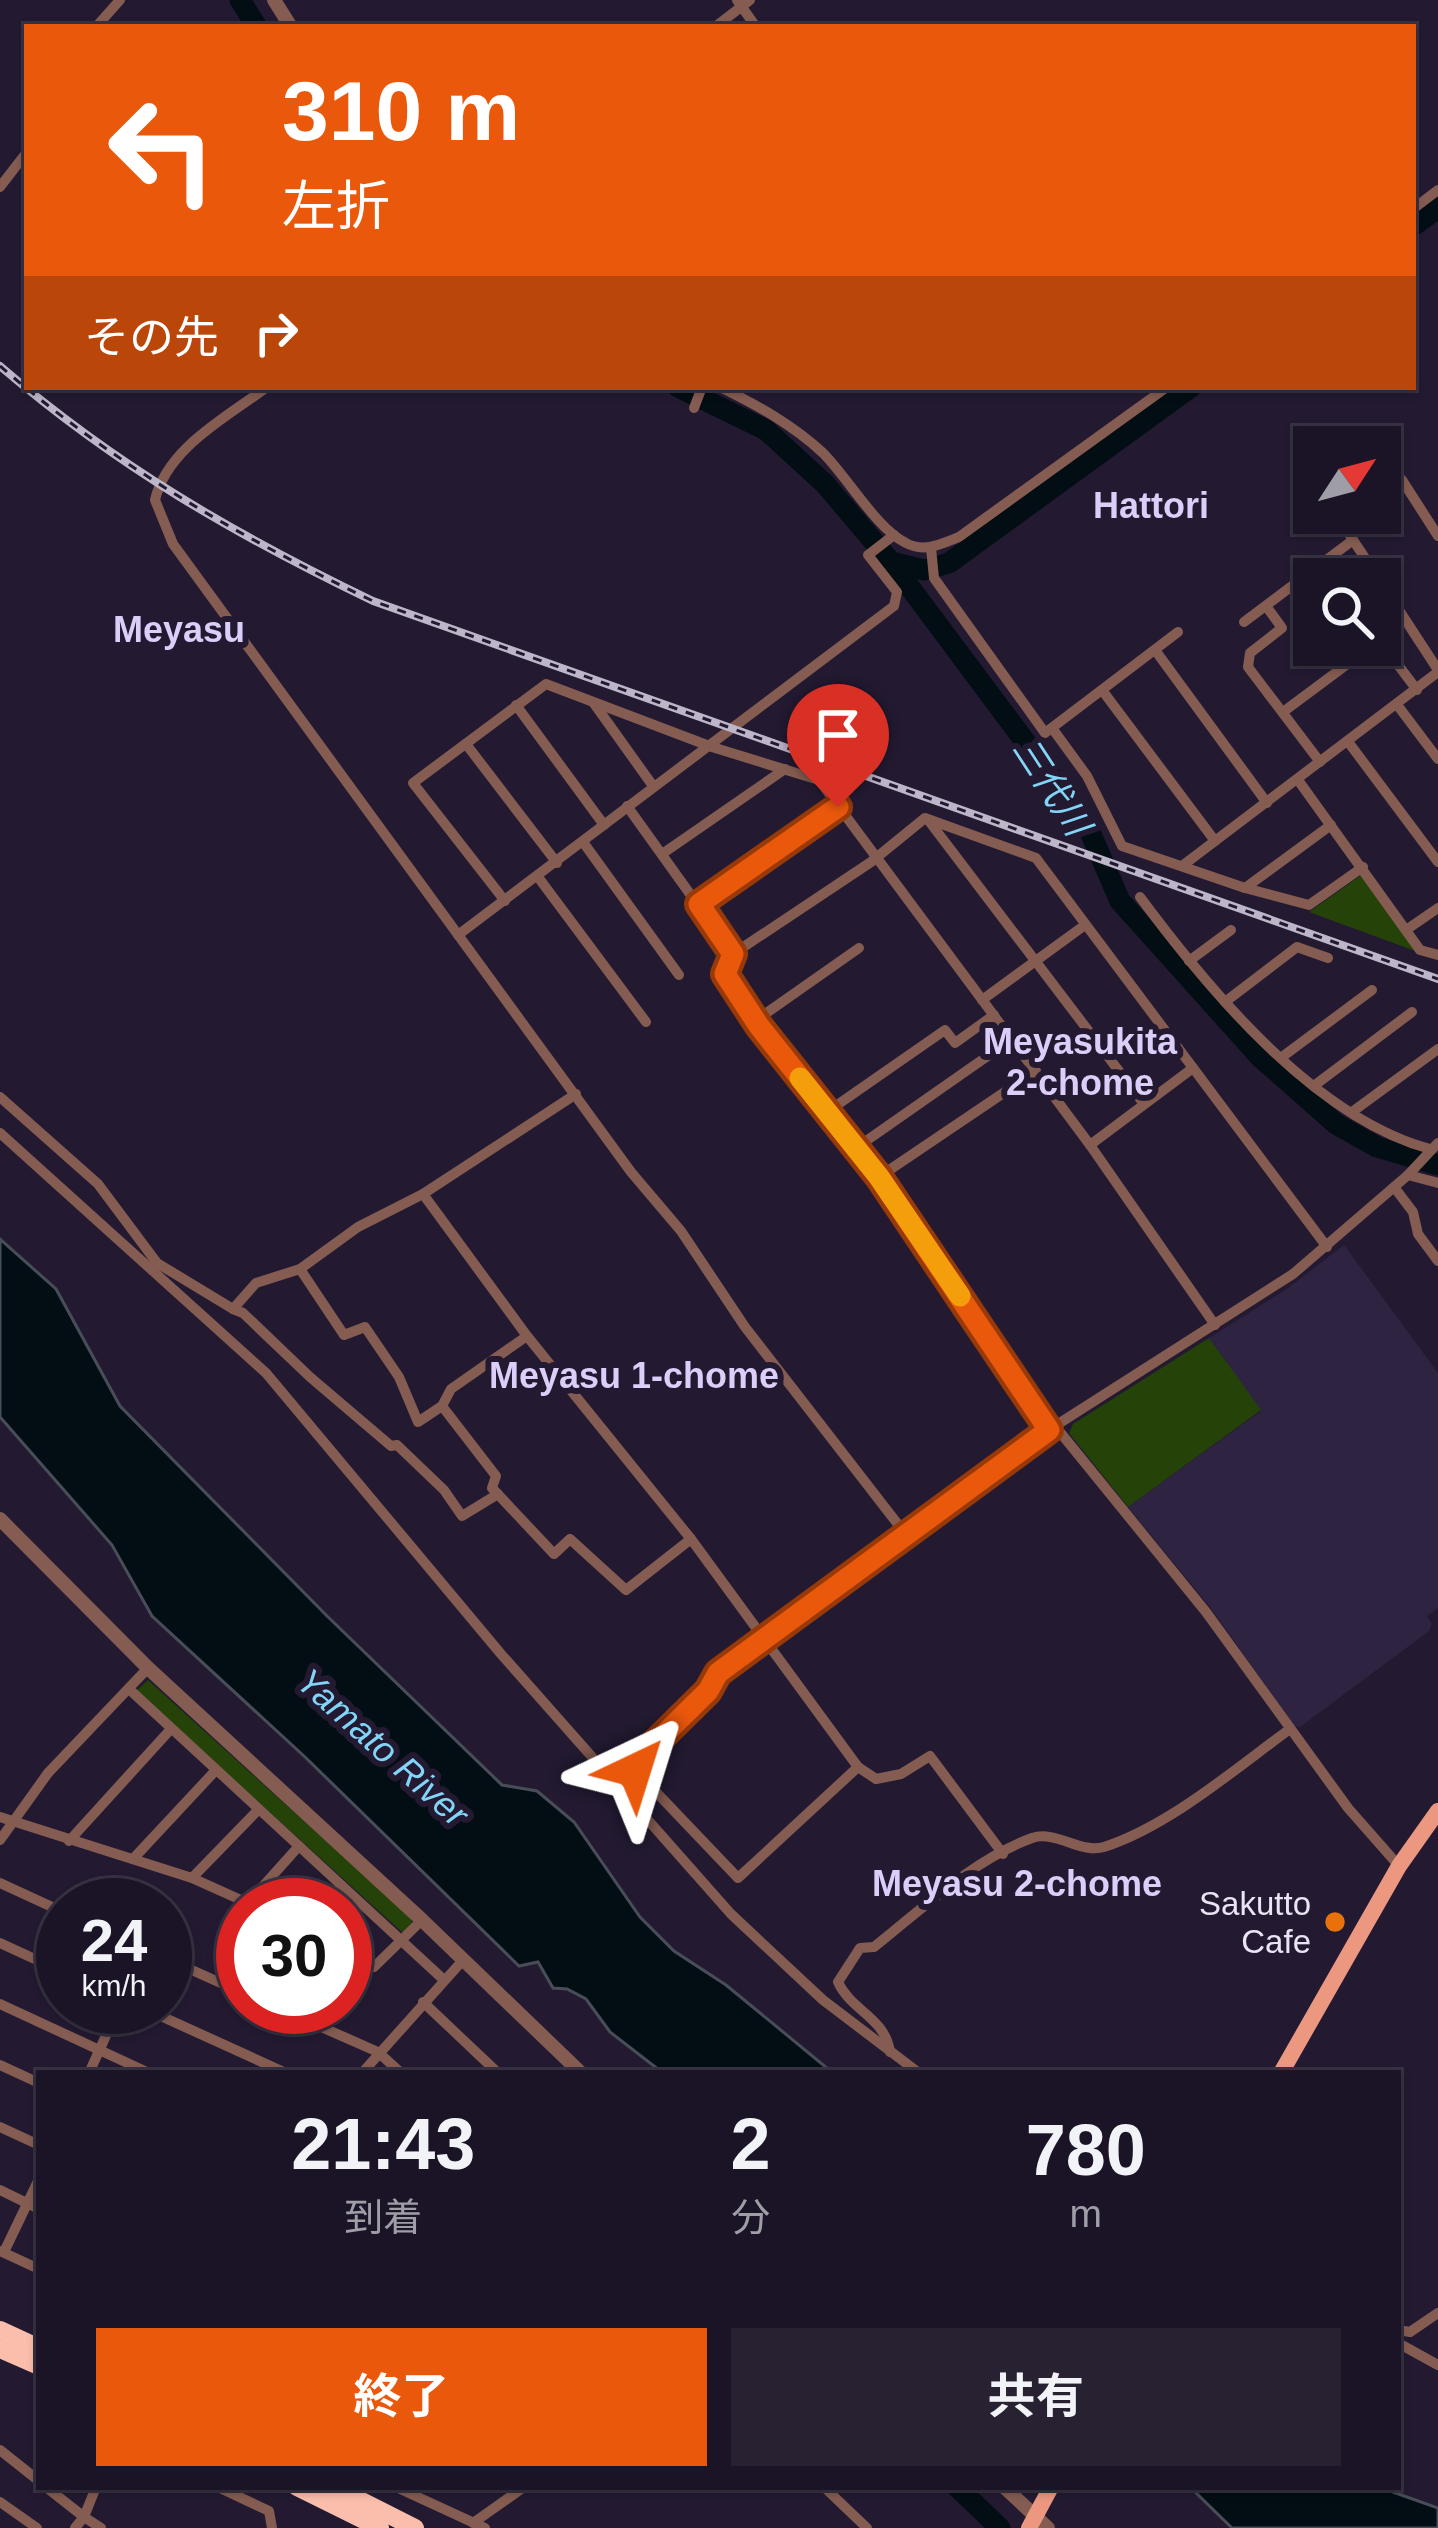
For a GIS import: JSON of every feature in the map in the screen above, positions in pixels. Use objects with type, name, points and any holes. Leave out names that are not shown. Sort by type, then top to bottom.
[{"type":"highway","points":[[0,2330],[36,2347]]},
{"type":"highway","points":[[0,2349],[36,2365]]},
{"type":"highway","points":[[306,2490],[416,2528]]},
{"type":"highway","points":[[337,2490],[380,2528]]},
{"type":"highway","points":[[351,2505],[366,2528]]},
{"type":"highway","points":[[351,2505],[432,2528]]},
{"type":"main road","points":[[1283,2070],[1399,1866],[1438,1811]]},
{"type":"main road","points":[[1038,2519],[1050,2490]]},
{"type":"street","points":[[99,24],[120,0]]},
{"type":"street","points":[[718,24],[743,2]]},
{"type":"street","points":[[0,187],[24,156]]},
{"type":"street","points":[[263,390],[180,455],[157,491],[158,511],[185,563],[632,1172],[681,1231],[745,1327],[907,1536]]},
{"type":"street","points":[[694,406],[702,390]]},
{"type":"street","points":[[725,390],[800,433],[825,455],[892,536],[931,551],[959,537],[1163,390]]},
{"type":"street","points":[[1402,480],[1438,536]]},
{"type":"street","points":[[1349,534],[1364,558]]},
{"type":"street","points":[[458,935],[894,606],[897,592],[868,555],[892,536]]},
{"type":"street","points":[[1244,622],[1353,540]]},
{"type":"street","points":[[931,551],[934,578],[1045,734],[1178,632]]},
{"type":"street","points":[[1266,606],[1282,628],[1250,653],[1248,667],[1320,762]]},
{"type":"street","points":[[1182,866],[1398,706],[1438,671],[1401,616]]},
{"type":"street","points":[[1155,650],[1267,802]]},
{"type":"street","points":[[1282,712],[1345,666]]},
{"type":"street","points":[[1397,666],[1417,690]]},
{"type":"street","points":[[505,902],[413,783],[546,684],[712,747],[819,780],[1090,1145],[1215,1325]]},
{"type":"street","points":[[1102,690],[1215,841]]},
{"type":"street","points":[[591,700],[653,786]]},
{"type":"street","points":[[516,705],[604,825]]},
{"type":"street","points":[[1398,706],[1438,760]]},
{"type":"street","points":[[1052,728],[1087,776],[1122,846],[1309,905],[1363,867]]},
{"type":"street","points":[[1349,742],[1438,862]]},
{"type":"street","points":[[466,744],[557,863]]},
{"type":"street","points":[[662,854],[785,769]]},
{"type":"street","points":[[1298,780],[1420,950],[1438,956]]},
{"type":"street","points":[[627,806],[733,954]]},
{"type":"street","points":[[699,904],[838,807]]},
{"type":"street","points":[[927,818],[733,954],[725,974],[755,1021],[879,1177],[1052,1428],[1206,1612],[1370,1835],[1399,1866]]},
{"type":"street","points":[[927,818],[1036,858],[1327,1247]]},
{"type":"street","points":[[927,818],[1144,1104]]},
{"type":"street","points":[[1245,888],[1331,825]]},
{"type":"street","points":[[583,842],[679,975]]},
{"type":"street","points":[[538,877],[646,1022]]},
{"type":"street","points":[[858,1767],[738,1878],[635,1770],[636,1762],[708,1691],[718,1673],[1052,1428],[1327,1247],[1434,1146],[1387,1135],[1315,1085],[1225,1002],[1140,897]]},
{"type":"street","points":[[1406,930],[1438,908]]},
{"type":"street","points":[[982,1000],[1085,925]]},
{"type":"street","points":[[1190,962],[1231,930]]},
{"type":"street","points":[[1225,1002],[1298,947],[1328,958]]},
{"type":"street","points":[[755,1021],[860,948]]},
{"type":"street","points":[[1282,1057],[1372,990]]},
{"type":"street","points":[[1315,1085],[1412,1012]]},
{"type":"street","points":[[827,1112],[945,1030],[955,1043],[994,1015]]},
{"type":"street","points":[[856,1148],[1012,1039]]},
{"type":"street","points":[[1352,1112],[1438,1049]]},
{"type":"street","points":[[1090,1145],[1193,1067]]},
{"type":"street","points":[[879,1177],[1036,1071]]},
{"type":"street","points":[[233,1309],[256,1283],[300,1269],[358,1227],[423,1194],[576,1094]]},
{"type":"street","points":[[0,1097],[98,1184],[155,1266],[243,1313],[366,1426],[391,1446],[397,1445],[444,1490],[462,1516],[498,1494]]},
{"type":"street","points":[[0,1133],[155,1266],[292,1401],[501,1654],[731,1914],[823,2000],[915,2070]]},
{"type":"street","points":[[1408,1175],[1438,1183]]},
{"type":"street","points":[[1394,1187],[1438,1261]]},
{"type":"street","points":[[423,1194],[527,1336],[692,1538],[858,1767],[876,1779],[891,1777],[930,1756],[1003,1853]]},
{"type":"street","points":[[1425,1244],[1438,1234]]},
{"type":"street","points":[[300,1269],[344,1335],[365,1327],[399,1377],[418,1422],[442,1406],[451,1389],[527,1336]]},
{"type":"street","points":[[442,1406],[496,1476],[492,1488],[554,1553],[570,1540],[626,1590],[692,1538]]},
{"type":"street","points":[[0,1519],[148,1668],[578,2070]]},
{"type":"street","points":[[0,1840],[6,1820],[148,1668]]},
{"type":"street","points":[[129,1689],[333,1878]]},
{"type":"street","points":[[890,2052],[880,2025],[842,1992],[838,1982],[860,1948],[874,1947],[1003,1853],[1041,1837],[1100,1849],[1193,1799],[1290,1729]]},
{"type":"street","points":[[69,1841],[170,1730]]},
{"type":"street","points":[[134,1858],[216,1770]]},
{"type":"street","points":[[192,1878],[258,1810]]},
{"type":"street","points":[[6,1820],[134,1858],[216,1889]]},
{"type":"street","points":[[272,1878],[299,1846]]},
{"type":"street","points":[[0,1882],[36,1899]]},
{"type":"street","points":[[372,1913],[444,1980]]},
{"type":"street","points":[[372,1966],[422,1920]]},
{"type":"street","points":[[0,1943],[36,1960]]},
{"type":"street","points":[[364,2070],[464,1959]]},
{"type":"street","points":[[423,2002],[495,2070]]},
{"type":"street","points":[[0,2004],[142,2070]]},
{"type":"street","points":[[192,2030],[279,2070]]},
{"type":"street","points":[[90,2070],[107,2034]]},
{"type":"street","points":[[337,2034],[378,2052],[398,2070]]},
{"type":"street","points":[[0,2065],[36,2083]]},
{"type":"street","points":[[0,2127],[36,2144]]},
{"type":"street","points":[[0,2190],[33,2206],[2,2252],[36,2268]]},
{"type":"street","points":[[1401,2330],[1410,2332],[1438,2313]]},
{"type":"street","points":[[1401,2345],[1438,2365]]},
{"type":"street","points":[[0,2450],[36,2479]]},
{"type":"street","points":[[49,2490],[101,2528]]},
{"type":"street","points":[[74,2528],[95,2490]]},
{"type":"street","points":[[224,2490],[269,2511],[272,2528]]},
{"type":"street","points":[[403,2490],[479,2526],[521,2490]]},
{"type":"street","points":[[827,2490],[867,2528]]},
{"type":"street","points":[[1007,2490],[1038,2519]]},
{"type":"street","points":[[0,2502],[37,2528]]},
{"type":"street","points":[[5,2528],[14,2514]]},
{"type":"shaded area","points":[[1344,1245],[1438,1373],[1438,1608],[1427,1616],[1432,1624],[1429,1631],[1300,1727],[1294,1726],[1211,1608],[1128,1507],[1261,1411],[1209,1338],[1288,1288]]},
{"type":"green space","points":[[1363,874],[1418,952],[1309,912]]},
{"type":"green space","points":[[1209,1338],[1261,1410],[1128,1507],[1069,1433],[1073,1424]]},
{"type":"green space","points":[[148,1680],[367,1878],[342,1878],[136,1691]]},
{"type":"green space","points":[[372,1883],[411,1918],[403,1933],[372,1905]]},
{"type":"water","name":"Yamato River","points":[[0,1239],[56,1289],[120,1406],[327,1616],[502,1785],[537,1791],[574,1822],[640,1917],[674,1951],[726,1985],[829,2070],[659,2070],[610,2032],[586,1999],[553,1988],[538,1962],[519,1966],[152,1616],[112,1545],[0,1417]]},
{"type":"water","points":[[1193,2490],[1387,2490],[1438,2508],[1438,2528],[1232,2528]]},
{"type":"waterway","name":"三代川","points":[[240,0],[255,24]]},
{"type":"waterway","points":[[1416,224],[1438,208]]},
{"type":"waterway","name":"三代川","points":[[684,390],[766,430],[825,484],[891,562],[1059,787],[1090,832],[1120,901],[1260,1057],[1336,1124],[1377,1147],[1438,1165]]},
{"type":"waterway","points":[[891,562],[924,570],[949,563],[1187,390]]},
{"type":"waterway","points":[[960,2490],[1000,2528]]},
{"type":"railway","points":[[0,366],[24,386]]},
{"type":"railway","points":[[29,390],[88,436],[179,496],[373,601],[1438,979]]},
{"type":"slow traffic","points":[[800,1078],[879,1177],[960,1296]]},
{"type":"place","name":"Sakutto Cafe","points":[[1335,1922]]},
{"type":"district","name":"Hattori","points":[[1151,505]]},
{"type":"district","name":"Meyasu","points":[[179,629]]},
{"type":"district","name":"Meyasukita 2-chome","points":[[1080,1062]]},
{"type":"district","name":"Meyasu 1-chome","points":[[634,1375]]},
{"type":"district","name":"Meyasu 2-chome","points":[[1017,1883]]},
{"type":"route","points":[[635,1770],[636,1762],[708,1691],[718,1673],[1049,1430],[879,1177],[759,1026],[725,974],[733,954],[699,904],[838,807]]}]
